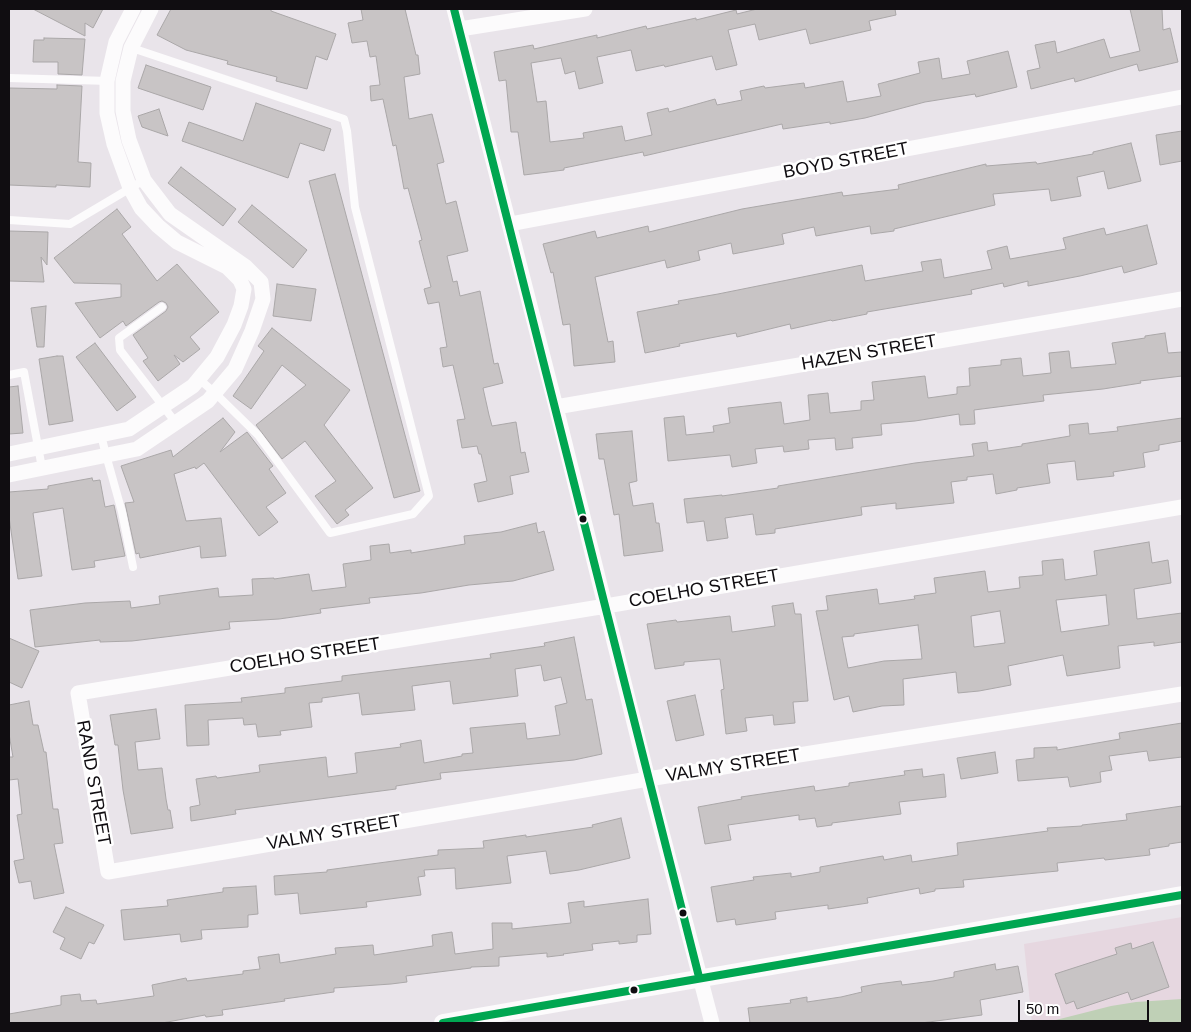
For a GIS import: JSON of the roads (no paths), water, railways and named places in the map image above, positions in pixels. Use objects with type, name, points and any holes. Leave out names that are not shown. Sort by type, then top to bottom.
[{"type":"street","points":[[9,454],[129,429],[194,386],[217,357],[234,325],[241,306],[244,290],[240,280],[227,267],[177,242],[141,208],[130,188],[114,144],[107,113],[107,81],[116,42],[133,9]]},
{"type":"street","points":[[9,475],[137,449],[208,401],[234,369],[252,331],[263,299],[261,282],[246,267],[170,214],[144,180],[129,140],[123,111],[123,82],[131,48],[151,9]]},
{"type":"street","points":[[454,9],[510,224],[648,779],[712,1023]]},
{"type":"street","points":[[460,29],[585,9]]},
{"type":"street","name":"BOYD STREET","points":[[510,224],[1182,97]]},
{"type":"street","name":"HAZEN STREET","points":[[556,407],[1182,300]]},
{"type":"street","name":"COELHO STREET","points":[[78,693],[606,606],[1182,507]]},
{"type":"street","name":"RAND STREET","points":[[78,693],[108,872]]},
{"type":"street","name":"VALMY STREET","points":[[108,872],[648,779],[1182,694]]},
{"type":"street","points":[[443,1023],[1182,895]]},
{"type":"lane","points":[[116,42],[344,119],[355,207],[429,496],[413,514],[330,533],[258,435],[215,392],[199,379]]},
{"type":"lane","points":[[9,78],[123,82]]},
{"type":"lane","points":[[9,220],[70,224],[144,180]]},
{"type":"lane","points":[[162,307],[119,338],[120,350],[176,423]]},
{"type":"lane","points":[[9,375],[24,372],[42,468]]},
{"type":"lane","points":[[102,435],[122,512],[133,567]]}]
